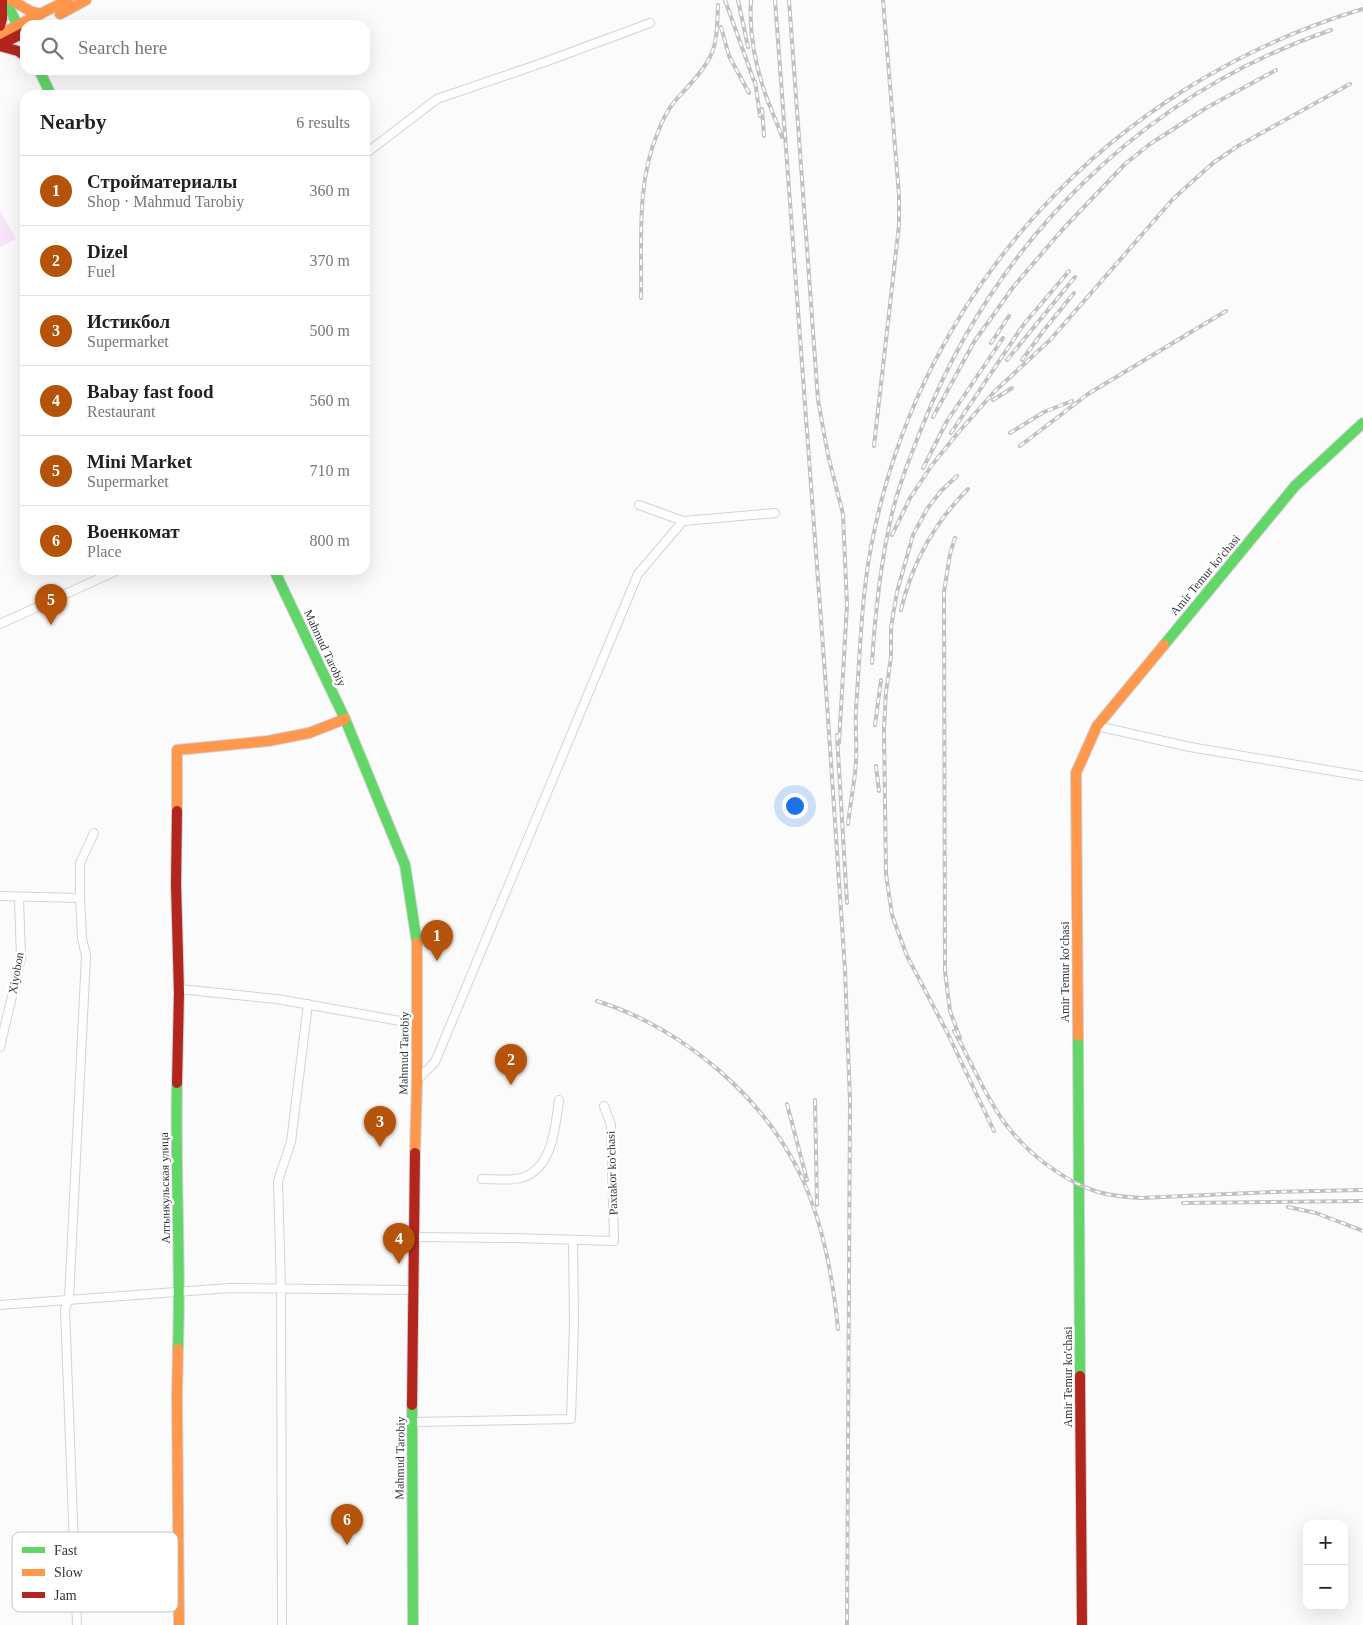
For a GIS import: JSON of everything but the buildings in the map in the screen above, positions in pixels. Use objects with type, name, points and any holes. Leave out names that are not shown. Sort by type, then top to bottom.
[{"type":"main road","points":[[0,26],[3,0]]},
{"type":"main road","points":[[3,0],[20,30]]},
{"type":"main road","points":[[11,0],[30,11],[41,14]]},
{"type":"main road","points":[[35,20],[41,14],[68,0]]},
{"type":"main road","points":[[48,20],[86,0]]},
{"type":"main road","points":[[0,34],[20,33]]},
{"type":"main road","points":[[0,46],[20,34]]},
{"type":"main road","points":[[0,46],[20,52]]},
{"type":"main road","points":[[41,75],[49,90]]},
{"type":"main road","name":"Amir Temur ko'chasi","points":[[1082,1625],[1076,773],[1097,726],[1295,486],[1363,423]]},
{"type":"main road","name":"Mahmud Tarobiy","points":[[276,575],[345,720],[406,865],[417,946],[418,1024],[413,1290],[413,1625]]},
{"type":"main road","name":"Алтынкульская улица","points":[[179,1625],[177,1395],[180,1290],[176,1118],[179,989],[176,884],[177,750],[268,741],[309,733],[345,720]]},
{"type":"street","points":[[370,150],[437,98],[542,63],[650,23]]},
{"type":"street","points":[[639,505],[683,521],[775,513]]},
{"type":"street","points":[[417,1080],[435,1062],[638,574],[683,521]]},
{"type":"street","points":[[0,624],[107,575]]},
{"type":"street","points":[[1097,726],[1190,747],[1363,776]]},
{"type":"street","points":[[73,1532],[65,1309],[69,1299],[86,956],[82,938],[80,863],[94,833]]},
{"type":"street","points":[[0,896],[19,898],[40,896],[80,898]]},
{"type":"street","name":"Xiyobon","points":[[0,1047],[21,958],[19,898]]},
{"type":"street","points":[[179,989],[277,999],[418,1024]]},
{"type":"street","points":[[282,1625],[281,1289],[278,1181],[291,1142],[308,1004]]},
{"type":"street","points":[[482,1179],[520,1178],[537,1168],[550,1152],[559,1100]]},
{"type":"street","name":"Paxtakor ko'chasi","points":[[573,1241],[614,1241],[610,1125],[604,1106]]},
{"type":"street","points":[[413,1422],[571,1419],[574,1322],[573,1241],[514,1238],[414,1237]]},
{"type":"street","points":[[0,1305],[180,1290],[230,1288],[413,1290]]},
{"type":"street","points":[[77,1612],[77,1625]]},
{"type":"shaded area","points":[[0,211],[16,239],[0,247]]},
{"type":"railway","points":[[725,0],[754,81]]},
{"type":"railway","points":[[738,0],[748,47]]},
{"type":"railway","points":[[751,0],[752,35],[758,71],[782,137]]},
{"type":"railway","points":[[775,0],[845,970],[850,1101],[847,1625]]},
{"type":"railway","points":[[789,0],[818,400],[828,455],[843,514],[847,605],[839,743]]},
{"type":"railway","points":[[874,446],[899,225],[899,195],[883,0]]},
{"type":"railway","points":[[641,298],[643,192],[651,152],[661,124],[669,109],[698,75],[713,51],[716,38],[718,5]]},
{"type":"railway","points":[[848,824],[855,777],[856,709],[863,607],[871,547],[896,453],[933,364],[982,283],[1041,209],[1110,144],[1187,88],[1272,43],[1363,9]]},
{"type":"railway","points":[[721,27],[729,56],[749,93]]},
{"type":"railway","points":[[872,663],[881,572],[891,518],[901,483],[922,427],[953,359],[990,296],[1033,237],[1083,184],[1137,135],[1197,93],[1262,58],[1331,30]]},
{"type":"railway","points":[[933,417],[974,342],[1014,286],[1062,230],[1125,164],[1150,144],[1206,108],[1276,70]]},
{"type":"railway","points":[[755,81],[760,116]]},
{"type":"railway","points":[[892,535],[910,498],[932,465],[957,434],[994,392],[1050,340],[1173,199],[1213,163],[1238,146],[1350,84]]},
{"type":"railway","points":[[762,109],[764,136]]},
{"type":"railway","points":[[951,433],[1024,324],[1069,271]]},
{"type":"railway","points":[[1007,360],[1075,277]]},
{"type":"railway","points":[[1022,360],[1074,293]]},
{"type":"railway","points":[[1020,446],[1088,394],[1226,311]]},
{"type":"railway","points":[[991,343],[1009,316]]},
{"type":"railway","points":[[923,468],[947,421],[1003,338]]},
{"type":"railway","points":[[993,400],[1012,388]]},
{"type":"railway","points":[[1010,433],[1044,412],[1072,401]]},
{"type":"railway","points":[[957,476],[941,491],[927,509],[913,535],[897,592],[891,627],[891,657],[886,692],[884,728],[886,874],[892,915],[907,956],[947,1032],[994,1131]]},
{"type":"railway","points":[[901,610],[911,576],[926,545],[945,516],[968,489]]},
{"type":"railway","points":[[955,538],[950,554],[944,592],[945,971],[950,1011],[960,1038]]},
{"type":"railway","points":[[875,725],[881,680]]},
{"type":"railway","points":[[837,735],[847,903]]},
{"type":"railway","points":[[876,766],[879,791]]},
{"type":"railway","points":[[597,1001],[629,1013],[689,1047],[743,1093],[766,1120],[786,1148],[802,1178],[816,1214],[830,1271],[838,1329]]},
{"type":"railway","points":[[954,1031],[990,1100],[1013,1133],[1033,1154],[1057,1172],[1082,1186],[1112,1195],[1141,1198],[1363,1190]]},
{"type":"railway","points":[[815,1100],[817,1205]]},
{"type":"railway","points":[[787,1104],[807,1180]]},
{"type":"railway","points":[[1183,1203],[1363,1201]]},
{"type":"railway","points":[[1288,1207],[1316,1213],[1363,1231]]},
{"type":"traffic: fast","points":[[5,0],[20,30]]},
{"type":"traffic: fast","points":[[41,75],[49,90]]},
{"type":"traffic: fast","points":[[1164,645],[1295,486],[1363,423]]},
{"type":"traffic: fast","points":[[276,575],[345,719],[405,865],[417,943]]},
{"type":"traffic: fast","points":[[1078,1036],[1080,1376]]},
{"type":"traffic: fast","points":[[177,1083],[178,1349]]},
{"type":"traffic: fast","points":[[412,1405],[413,1625]]},
{"type":"traffic: slow","points":[[11,0],[30,11],[41,14]]},
{"type":"traffic: slow","points":[[28,20],[68,0]]},
{"type":"traffic: slow","points":[[60,14],[86,0]]},
{"type":"traffic: slow","points":[[0,34],[20,24]]},
{"type":"traffic: slow","points":[[1078,1036],[1076,773],[1097,726],[1164,645]]},
{"type":"traffic: slow","points":[[177,811],[177,750],[268,741],[309,733],[345,719]]},
{"type":"traffic: slow","points":[[415,1153],[417,943]]},
{"type":"traffic: slow","points":[[178,1349],[179,1625]]},
{"type":"traffic: jam","points":[[0,26],[2,0]]},
{"type":"traffic: jam","points":[[0,45],[20,35]]},
{"type":"traffic: jam","points":[[0,46],[20,52]]},
{"type":"traffic: jam","points":[[177,811],[176,884],[179,993],[177,1083]]},
{"type":"traffic: jam","points":[[412,1405],[415,1153]]},
{"type":"traffic: jam","points":[[1080,1376],[1082,1625]]},
{"type":"place","name":"Mini Market","points":[[51,625]]},
{"type":"place","name":"Стройматериалы","points":[[437,961]]},
{"type":"place","name":"Dizel","points":[[511,1085]]},
{"type":"place","name":"Истикбол","points":[[380,1147]]},
{"type":"place","name":"Babay fast food","points":[[399,1264]]},
{"type":"place","name":"Военкомат","points":[[347,1545]]}]
